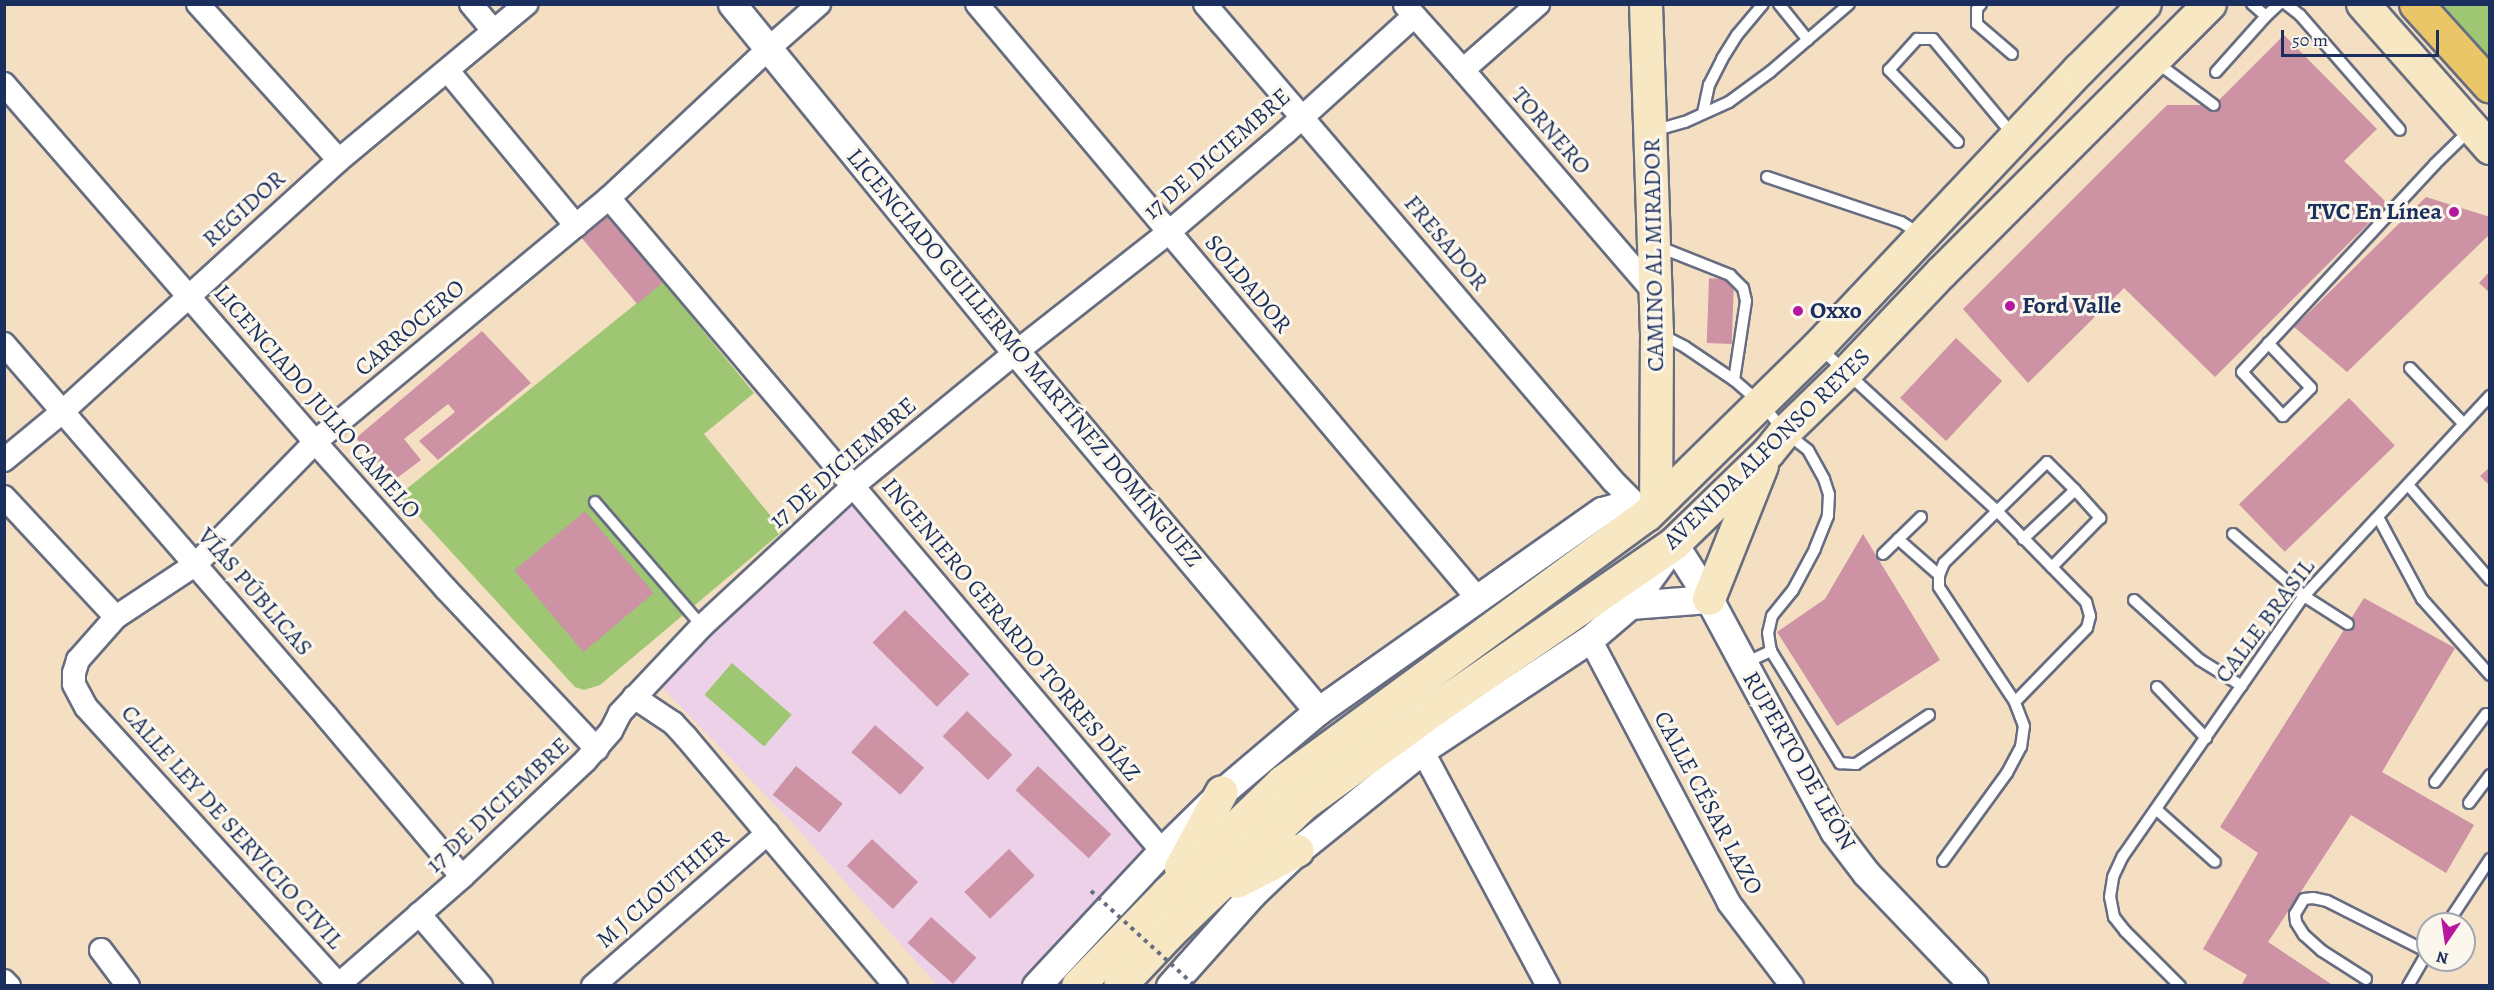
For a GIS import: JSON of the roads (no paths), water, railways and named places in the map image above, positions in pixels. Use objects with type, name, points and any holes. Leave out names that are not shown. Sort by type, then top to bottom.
[{"type":"highway","points":[[2416,4],[2490,86]]},
{"type":"main road","name":"CAMINO AL MIRADOR","points":[[1646,4],[1658,332],[1652,510]]},
{"type":"main road","name":"AVENIDA ALFONSO REYES","points":[[1120,986],[1207,897],[1303,805],[1435,709],[1674,544],[2210,4]]},
{"type":"main road","name":"AVENIDA ALFONSO REYES","points":[[1078,986],[1168,893],[1283,782],[1652,510],[1818,347],[2144,5]]},
{"type":"main road","points":[[2371,10],[2481,138]]},
{"type":"main road","points":[[1709,599],[1776,443]]},
{"type":"main road","points":[[1652,510],[1674,544]]},
{"type":"main road","points":[[1168,893],[1222,792]]},
{"type":"main road","points":[[1207,897],[1297,851]]},
{"type":"street","points":[[198,4],[339,160]]},
{"type":"street","points":[[471,4],[494,31]]},
{"type":"street","name":"REGIDOR","points":[[4,460],[62,412],[339,160],[526,4]]},
{"type":"street","name":"LICENCIADO GUILLERMO MARTÍNEZ DOMÍNGUEZ","points":[[732,4],[1016,351],[1318,711]]},
{"type":"street","name":"CARROCERO","points":[[86,707],[78,694],[74,673],[84,651],[116,616],[196,564],[315,442],[609,198],[819,4]]},
{"type":"street","name":"SOLDADOR","points":[[977,4],[1478,598]]},
{"type":"street","name":"FRESADOR","points":[[1205,4],[1613,481],[1652,510]]},
{"type":"street","points":[[1463,70],[1538,4]]},
{"type":"street","name":"17 DE DICIEMBRE","points":[[338,985],[462,877],[597,749],[634,697],[702,626],[853,486],[1016,351],[1169,232],[1302,117],[1409,10]]},
{"type":"street","name":"TORNERO","points":[[1409,10],[1656,294]]},
{"type":"street","points":[[448,71],[576,226]]},
{"type":"street","name":"LICENCIADO JULIO CAMELO","points":[[4,84],[446,589],[597,749]]},
{"type":"street","name":"INGENIERO GERARDO TORRES DÍAZ","points":[[609,198],[1162,850]]},
{"type":"street","name":"VÍAS PÚBLICAS","points":[[4,344],[196,564],[462,877]]},
{"type":"street","points":[[4,497],[116,616]]},
{"type":"street","points":[[1035,986],[1162,850],[1222,792],[1318,711],[1602,511],[1616,507],[1652,510]]},
{"type":"street","points":[[1170,986],[1252,894],[1297,851],[1422,750],[1590,639],[1630,605],[1674,544]]},
{"type":"street","name":"RUPERTO DE LEÓN","points":[[1674,544],[1709,599],[1834,831],[1866,873],[1974,986]]},
{"type":"street","points":[[1630,605],[1709,599]]},
{"type":"street","name":"CALLE CÉSAR LAZO","points":[[1590,639],[1729,903],[1792,986]]},
{"type":"street","points":[[634,697],[673,723],[896,986]]},
{"type":"street","name":"CALLE LEY DE SERVICIO CIVIL","points":[[86,707],[338,985]]},
{"type":"street","points":[[1422,750],[1548,986]]},
{"type":"street","name":"M J CLOUTHIER","points":[[593,986],[768,833]]},
{"type":"street","points":[[419,914],[481,986]]},
{"type":"street","points":[[101,950],[128,986]]},
{"type":"street","points":[[4,981],[9,986]]},
{"type":"lane","points":[[1703,113],[1709,85],[1722,59],[1737,35],[1763,4]]},
{"type":"lane","points":[[1779,4],[1808,40]]},
{"type":"lane","points":[[1652,131],[1685,122],[1729,102],[1808,40],[1849,4]]},
{"type":"lane","points":[[1981,4],[1977,9],[1977,24],[2012,54]]},
{"type":"lane","points":[[2252,4],[2266,16]]},
{"type":"lane","points":[[2216,72],[2279,4]]},
{"type":"lane","points":[[2286,4],[2300,15],[2400,130]]},
{"type":"lane","points":[[1958,142],[1889,70],[1917,39],[1933,39],[2015,138]]},
{"type":"lane","points":[[2154,61],[2214,105]]},
{"type":"lane","points":[[2268,343],[2311,388],[2283,416],[2242,372],[2268,343],[2435,164],[2481,138]]},
{"type":"lane","points":[[1767,177],[1901,222],[1923,236]]},
{"type":"lane","points":[[1654,245],[1730,275],[1743,288],[1746,301],[1734,380]]},
{"type":"lane","points":[[1658,332],[1734,380],[1762,404],[1776,443],[1808,450],[1824,478],[1829,494],[1827,516],[1815,549],[1793,591],[1772,616],[1768,633],[1772,651],[1840,763],[1856,764],[1929,715]]},
{"type":"lane","points":[[1818,347],[1996,510],[2086,602],[2090,616],[2087,628],[2015,702]]},
{"type":"lane","points":[[2410,368],[2463,423]]},
{"type":"lane","name":"CALLE BRASIL","points":[[2180,986],[2114,917],[2110,897],[2113,877],[2123,856],[2304,596],[2409,486],[2430,458],[2490,396]]},
{"type":"lane","points":[[1944,861],[2007,773],[2020,747],[2024,726],[2015,702],[1939,587],[1939,575],[1944,563],[2047,462],[2100,518],[2052,567]]},
{"type":"lane","points":[[2409,486],[2490,580]]},
{"type":"lane","points":[[2024,538],[2075,490]]},
{"type":"lane","points":[[595,502],[702,626]]},
{"type":"lane","points":[[1883,554],[1921,517]]},
{"type":"lane","points":[[2378,517],[2422,599],[2490,675]]},
{"type":"lane","points":[[2233,534],[2304,596],[2348,624]]},
{"type":"lane","points":[[1898,539],[1939,575]]},
{"type":"lane","points":[[2134,600],[2200,660],[2242,686]]},
{"type":"lane","points":[[1742,664],[1772,651]]},
{"type":"lane","points":[[2157,687],[2206,738]]},
{"type":"lane","points":[[2435,782],[2488,714]]},
{"type":"lane","points":[[2469,803],[2490,775]]},
{"type":"lane","points":[[2156,809],[2215,862]]},
{"type":"lane","points":[[2454,912],[2490,859]]},
{"type":"lane","points":[[2366,979],[2322,951],[2304,935],[2296,922],[2295,914],[2304,900],[2313,898],[2327,901],[2416,946]]},
{"type":"lane","points":[[2408,986],[2416,972]]},
{"type":"place","name":"TVC En Línea","points":[[2454,212]]},
{"type":"place","name":"Ford Valle","points":[[2010,306]]},
{"type":"place","name":"Oxxo","points":[[1798,311]]}]
